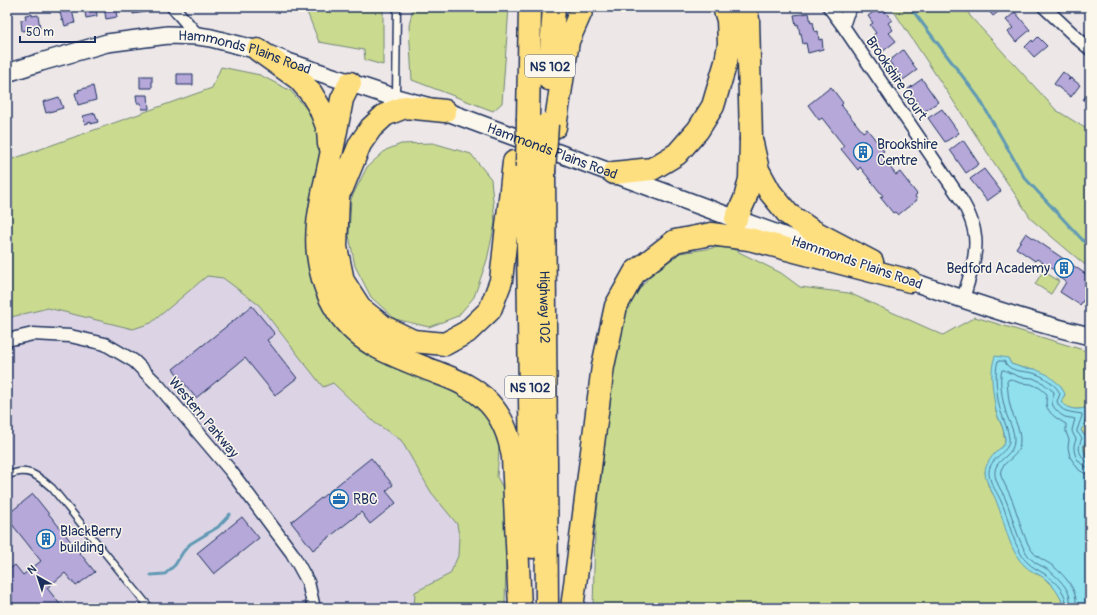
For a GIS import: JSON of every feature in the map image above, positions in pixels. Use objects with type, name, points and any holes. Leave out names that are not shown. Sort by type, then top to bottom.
[{"type":"highway","points":[[350,83],[353,103],[338,198],[336,247],[343,281],[361,309],[384,327],[414,341],[445,344],[468,332],[490,310],[501,281],[534,169],[536,121],[523,7]]},
{"type":"highway","name":"Highway 102","points":[[530,7],[536,121],[534,169],[532,608]]},
{"type":"highway","name":"Highway 102","points":[[536,121],[554,7]]},
{"type":"highway","points":[[536,121],[583,7]]},
{"type":"highway","points":[[614,173],[652,170],[677,154],[698,130],[713,106],[726,62],[729,44],[728,20],[724,7]]},
{"type":"highway","points":[[736,219],[745,199],[750,179],[751,139],[748,20],[744,7]]},
{"type":"highway","points":[[258,50],[299,79],[311,93],[320,108],[328,128],[330,159]]},
{"type":"highway","points":[[350,83],[342,99],[318,220],[318,252],[323,282],[330,299],[339,313],[356,332],[375,346],[472,388],[497,412],[509,439],[513,457],[520,608]]},
{"type":"highway","points":[[338,198],[350,165],[360,144],[371,128],[385,115],[405,107],[445,111]]},
{"type":"highway","points":[[751,139],[758,170],[770,192],[788,214],[813,231],[906,279]]},
{"type":"highway","name":"Highway 102","points":[[534,169],[545,239],[547,608]]},
{"type":"highway","points":[[572,608],[603,366],[616,306],[635,272],[675,241],[711,234],[749,239],[906,279]]},
{"type":"main road","name":"Hammonds Plains Road","points":[[7,73],[107,43],[168,35],[211,38],[258,50],[350,83],[396,98],[445,111],[736,219],[963,299],[1064,330],[1090,336]]},
{"type":"street","points":[[174,7],[198,36]]},
{"type":"street","name":"Brookshire Court","points":[[829,7],[960,198],[970,215],[975,230],[976,247],[974,264],[963,299]]},
{"type":"street","points":[[843,26],[851,7]]},
{"type":"street","points":[[1044,7],[1090,49]]},
{"type":"street","name":"Western Parkway","points":[[7,340],[33,334],[70,336],[105,344],[134,361],[158,386],[230,470],[292,553],[308,582],[314,608]]},
{"type":"lane","points":[[396,98],[397,7]]},
{"type":"lane","points":[[7,476],[12,473],[26,471],[37,476],[52,488],[150,608]]},
{"type":"shaded area","points":[[207,275],[223,278],[259,305],[286,340],[375,423],[402,440],[431,492],[458,524],[458,556],[450,574],[415,592],[414,608],[7,608],[7,318],[48,308],[133,329],[151,323]]},
{"type":"green space","points":[[305,7],[383,7],[383,65],[365,60],[364,50],[319,42]]},
{"type":"green space","points":[[413,7],[509,7],[502,103],[493,111],[412,80],[409,26]]},
{"type":"green space","points":[[891,7],[966,7],[970,16],[1056,110],[1090,131],[1090,269],[1032,220]]},
{"type":"green space","points":[[221,67],[260,75],[291,91],[317,121],[322,163],[308,239],[436,381],[482,404],[500,437],[497,477],[507,495],[505,608],[414,608],[415,592],[450,574],[458,556],[459,536],[457,524],[431,492],[401,440],[375,423],[333,383],[323,387],[259,305],[223,278],[207,276],[151,323],[133,329],[48,308],[7,318],[7,161],[212,88]]},
{"type":"green space","points":[[433,143],[471,154],[491,179],[495,223],[487,260],[474,297],[458,316],[429,327],[395,319],[371,297],[355,266],[349,235],[351,199],[367,167],[386,150],[401,144]]},
{"type":"green space","points":[[727,246],[781,273],[800,287],[849,293],[943,335],[975,317],[1090,352],[1090,407],[1078,409],[1068,407],[1061,402],[1065,394],[1035,369],[1023,368],[1011,364],[1008,358],[992,376],[996,412],[1003,429],[1005,441],[1004,446],[997,451],[985,472],[988,485],[997,501],[1015,552],[1034,573],[1042,576],[1057,591],[1062,601],[1056,607],[1057,608],[593,608],[595,529],[615,357],[625,307],[650,276],[680,253]]},
{"type":"green space","points":[[1043,271],[1059,281],[1051,294],[1035,284]]},
{"type":"green space","points":[[1090,417],[1090,460],[1083,451],[1083,446],[1088,439],[1081,430],[1084,421]]},
{"type":"water","points":[[995,356],[1008,358],[1011,364],[1023,368],[1035,369],[1048,375],[1061,386],[1065,394],[1061,402],[1068,407],[1078,409],[1090,407],[1090,417],[1084,421],[1086,424],[1081,430],[1088,439],[1084,444],[1084,450],[1090,460],[1090,608],[1056,607],[1062,601],[1053,587],[1045,578],[1027,568],[1015,553],[996,499],[986,480],[985,469],[987,464],[1005,442],[1005,436],[996,410],[993,393],[992,372]]},
{"type":"building","points":[[69,7],[70,10],[72,10],[75,23],[65,26],[59,9]]},
{"type":"building","points":[[84,7],[96,7],[97,16],[86,18]]},
{"type":"building","points":[[104,7],[115,7],[117,17],[106,19]]},
{"type":"building","points":[[131,7],[144,7],[145,12],[133,14]]},
{"type":"building","points":[[880,7],[885,7],[888,10],[885,12],[892,20],[888,23],[893,30],[889,33],[896,41],[882,52],[876,43],[878,42],[873,35],[876,33],[870,25],[873,23],[868,16]]},
{"type":"building","points":[[989,7],[1003,8],[993,16],[988,10],[990,8]]},
{"type":"building","points":[[1015,12],[1030,30],[1016,42],[1008,32],[1013,28],[1006,20]]},
{"type":"building","points":[[809,13],[815,32],[818,31],[819,40],[822,39],[823,49],[808,53],[806,43],[803,44],[798,24],[796,25],[794,15]]},
{"type":"building","points":[[32,14],[32,16],[38,15],[40,28],[22,31],[21,20],[26,19],[25,15]]},
{"type":"building","points":[[1038,37],[1047,46],[1034,57],[1025,47],[1032,40],[1033,42]]},
{"type":"building","points":[[903,50],[917,70],[903,80],[889,61]]},
{"type":"building","points":[[1063,72],[1070,78],[1068,80],[1071,78],[1080,85],[1071,97],[1054,84]]},
{"type":"building","points":[[177,74],[193,74],[193,85],[177,85]]},
{"type":"building","points":[[140,76],[152,76],[152,88],[140,88]]},
{"type":"building","points":[[922,79],[938,102],[924,112],[908,89]]},
{"type":"building","points":[[93,86],[96,100],[78,105],[75,93],[79,92],[78,90]]},
{"type":"building","name":"Brookshire Centre","points":[[831,87],[843,103],[841,105],[863,132],[867,129],[884,151],[880,154],[896,175],[900,172],[917,194],[915,196],[917,200],[898,215],[895,212],[893,213],[880,197],[883,196],[860,167],[858,170],[841,149],[844,146],[822,118],[819,120],[808,105]]},
{"type":"building","points":[[1090,90],[1090,104],[1083,100]]},
{"type":"building","points":[[136,95],[148,95],[149,109],[142,109],[141,103],[137,103]]},
{"type":"building","points":[[59,97],[63,108],[46,113],[43,102]]},
{"type":"building","points":[[942,109],[959,133],[945,142],[928,118]]},
{"type":"building","points":[[95,113],[98,122],[85,124],[83,116]]},
{"type":"building","points":[[963,140],[979,164],[966,173],[950,150]]},
{"type":"building","points":[[984,169],[1001,191],[987,201],[970,179]]},
{"type":"building","name":"Bedford Academy","points":[[1026,233],[1090,277],[1090,291],[1080,305],[1060,292],[1066,282],[1058,277],[1060,274],[1037,259],[1035,261],[1016,248]]},
{"type":"building","points":[[252,306],[275,334],[267,340],[297,378],[275,395],[245,358],[196,398],[173,369]]},
{"type":"building","points":[[371,458],[393,485],[386,491],[396,503],[370,524],[361,512],[313,550],[291,522]]},
{"type":"building","name":"BlackBerry building","points":[[33,494],[95,572],[76,586],[65,573],[47,588],[63,608],[17,608],[7,596],[7,571],[15,565],[23,575],[41,561],[7,518],[7,515]]},
{"type":"building","points":[[242,517],[259,538],[214,574],[197,553]]},
{"type":"waterway","points":[[910,7],[979,98],[1024,177],[1090,248]]},
{"type":"waterway","points":[[151,575],[165,574],[175,565],[190,544],[218,527],[230,514]]},
{"type":"place","name":"Brookshire Centre","points":[[863,152]]},
{"type":"place","name":"Bedford Academy","points":[[1064,268]]},
{"type":"place","name":"RBC","points":[[339,499]]},
{"type":"place","name":"BlackBerry building","points":[[46,539]]}]
